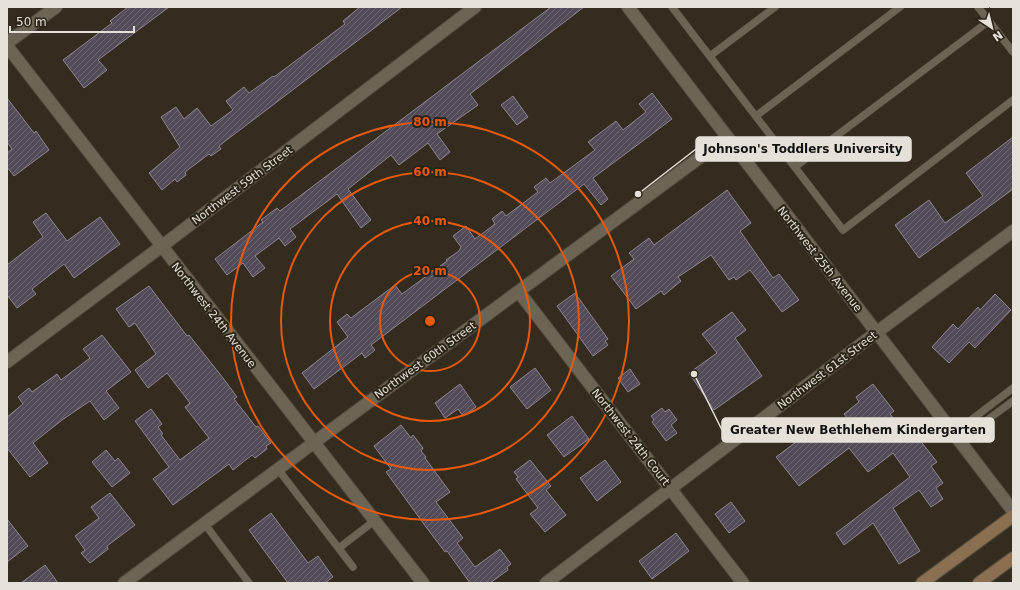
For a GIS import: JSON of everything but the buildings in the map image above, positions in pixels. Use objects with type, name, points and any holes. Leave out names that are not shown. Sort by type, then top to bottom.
[{"type":"main road","points":[[922,583],[1013,516]]},
{"type":"main road","points":[[980,583],[1013,558]]},
{"type":"street","points":[[7,44],[56,7]]},
{"type":"street","name":"Northwest 59th Street","points":[[7,362],[162,246],[475,7]]},
{"type":"street","name":"Northwest 25th Avenue","points":[[628,7],[726,138],[877,332],[1013,511]]},
{"type":"street","name":"Northwest 24th Avenue","points":[[7,44],[312,442],[423,583]]},
{"type":"street","name":"Northwest 60th Street","points":[[124,583],[312,442],[519,292],[726,138]]},
{"type":"street","name":"Northwest 61st Street","points":[[546,583],[877,332],[1013,231]]},
{"type":"street","name":"Northwest 24th Court","points":[[519,292],[743,583]]},
{"type":"lane","points":[[672,7],[843,230],[1013,100]]},
{"type":"lane","points":[[710,56],[775,7]]},
{"type":"lane","points":[[756,116],[900,7]]},
{"type":"lane","points":[[978,7],[1013,52]]},
{"type":"lane","points":[[795,167],[989,21]]},
{"type":"lane","points":[[957,436],[1013,388]]},
{"type":"lane","points":[[957,436],[1013,402]]},
{"type":"lane","points":[[277,468],[353,567]]},
{"type":"lane","points":[[339,548],[374,521]]},
{"type":"lane","points":[[204,523],[249,583]]},
{"type":"place","name":"Johnson's Toddlers University","points":[[638,194]]},
{"type":"place","name":"Greater New Bethlehem Kindergarten","points":[[694,374]]}]
